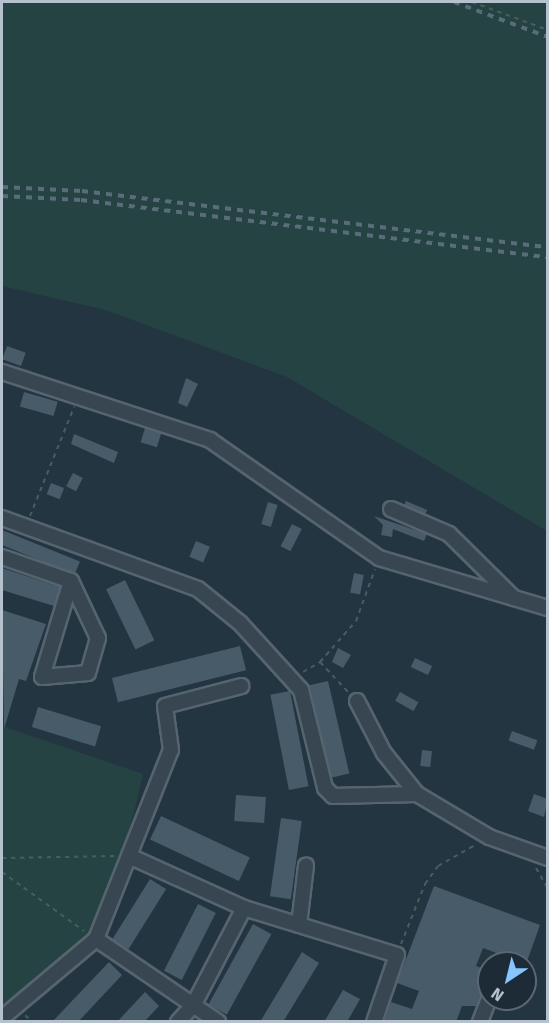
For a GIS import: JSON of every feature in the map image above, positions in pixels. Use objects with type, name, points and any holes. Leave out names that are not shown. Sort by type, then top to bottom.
[{"type":"street","points":[[2,372],[210,440],[379,558],[548,608]]},
{"type":"street","points":[[391,509],[449,534],[514,598]]},
{"type":"street","points":[[2,518],[198,589],[240,623],[293,677],[325,788],[333,796],[417,794]]},
{"type":"street","points":[[2,557],[70,581],[98,638],[88,673],[42,677],[70,581]]},
{"type":"street","points":[[2,1018],[96,939],[171,750],[165,706],[241,686]]},
{"type":"street","points":[[357,701],[384,753],[417,794],[489,837],[548,858]]},
{"type":"street","points":[[129,856],[244,908],[397,955],[374,1022]]},
{"type":"street","points":[[299,925],[306,865]]},
{"type":"street","points":[[178,1022],[194,1004],[244,908]]},
{"type":"street","points":[[96,939],[218,1022]]},
{"type":"path","points":[[472,2],[548,30]]},
{"type":"path","points":[[25,527],[78,396]]},
{"type":"path","points":[[293,677],[320,662],[356,621],[373,574]]},
{"type":"path","points":[[320,662],[357,701]]},
{"type":"path","points":[[397,955],[425,884],[438,866],[489,837]]},
{"type":"path","points":[[527,851],[548,889]]},
{"type":"path","points":[[2,858],[129,856]]},
{"type":"path","points":[[2,872],[96,939]]},
{"type":"green space","points":[[2,2],[547,2],[547,531],[287,377],[106,310],[2,286]]},
{"type":"green space","points":[[2,726],[143,774],[127,842],[91,934],[2,1009]]},
{"type":"building","points":[[7,346],[26,353],[21,366],[2,359]]},
{"type":"building","points":[[186,378],[198,384],[187,407],[178,403]]},
{"type":"building","points":[[24,392],[58,402],[54,416],[20,406]]},
{"type":"building","points":[[145,428],[161,433],[157,447],[141,442]]},
{"type":"building","points":[[74,434],[118,452],[114,463],[71,444]]},
{"type":"building","points":[[73,473],[83,478],[76,491],[66,486]]},
{"type":"building","points":[[51,483],[64,488],[60,499],[47,494]]},
{"type":"building","points":[[406,501],[427,510],[426,514],[404,505]]},
{"type":"building","points":[[268,502],[278,505],[271,527],[261,524]]},
{"type":"building","points":[[374,516],[427,534],[424,541],[393,529],[392,537],[381,535],[383,525]]},
{"type":"building","points":[[292,524],[302,529],[290,551],[281,546]]},
{"type":"building","points":[[2,530],[80,561],[75,574],[2,545]]},
{"type":"building","points":[[196,541],[210,547],[203,563],[189,557]]},
{"type":"building","points":[[2,568],[60,587],[54,606],[2,590]]},
{"type":"building","points":[[354,573],[364,575],[360,595],[350,593]]},
{"type":"building","points":[[125,580],[154,640],[135,649],[106,589]]},
{"type":"building","points":[[2,610],[46,624],[26,681],[19,679],[4,729]]},
{"type":"building","points":[[240,646],[246,670],[118,702],[112,678]]},
{"type":"building","points":[[338,648],[351,655],[343,668],[332,662]]},
{"type":"building","points":[[415,658],[432,666],[428,675],[411,667]]},
{"type":"building","points":[[328,681],[349,774],[331,778],[309,685]]},
{"type":"building","points":[[290,691],[309,786],[289,790],[270,695]]},
{"type":"building","points":[[400,692],[418,702],[414,711],[395,701]]},
{"type":"building","points":[[38,707],[101,726],[95,746],[32,727]]},
{"type":"building","points":[[512,731],[537,740],[534,750],[509,740]]},
{"type":"building","points":[[422,750],[432,751],[430,767],[420,766]]},
{"type":"building","points":[[534,794],[548,799],[544,817],[528,811]]},
{"type":"building","points":[[236,795],[266,797],[264,823],[234,821]]},
{"type":"building","points":[[161,816],[250,857],[239,881],[150,840]]},
{"type":"building","points":[[281,818],[302,821],[291,899],[270,896]]},
{"type":"building","points":[[150,879],[166,889],[128,949],[112,939]]},
{"type":"building","points":[[434,886],[540,925],[531,951],[491,951],[483,948],[482,951],[477,951],[477,1003],[476,1006],[462,1006],[456,1022],[384,1022],[391,1002],[412,1009],[419,991],[397,983]]},
{"type":"building","points":[[198,904],[216,913],[182,980],[164,971]]},
{"type":"building","points":[[253,924],[271,934],[227,1015],[208,1004]]},
{"type":"building","points":[[302,952],[319,963],[283,1022],[260,1022]]},
{"type":"building","points":[[109,962],[122,975],[78,1022],[52,1022]]},
{"type":"building","points":[[343,990],[360,999],[347,1022],[324,1022]]},
{"type":"building","points":[[145,992],[159,1006],[144,1022],[117,1022]]},
{"type":"railway","points":[[454,2],[548,37]]},
{"type":"railway","points":[[2,187],[82,191],[548,247]]},
{"type":"railway","points":[[2,196],[81,200],[548,257]]}]
